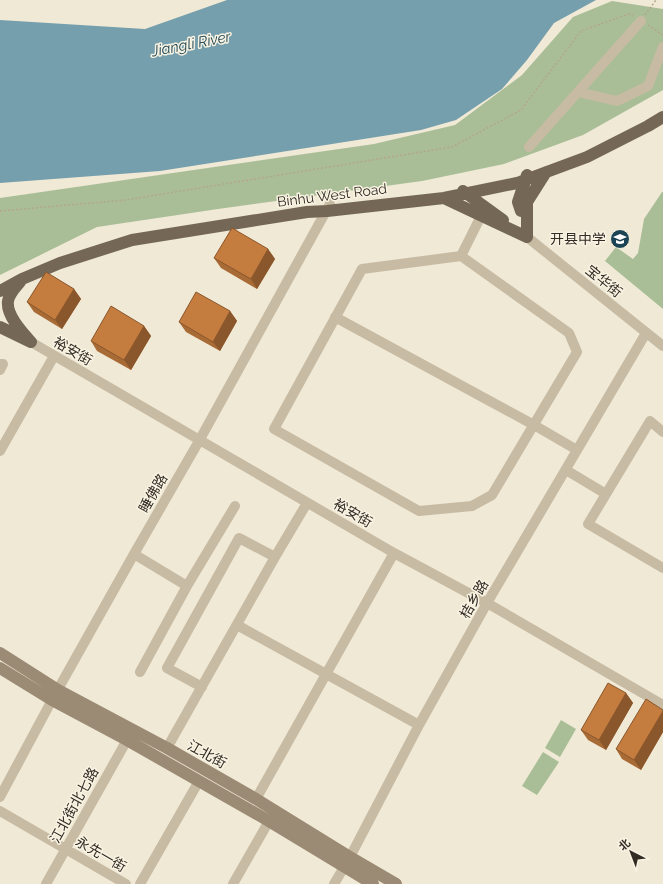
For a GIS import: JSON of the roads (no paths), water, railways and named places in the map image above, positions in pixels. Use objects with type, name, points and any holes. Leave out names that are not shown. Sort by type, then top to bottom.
[{"type":"main road","name":"Binhu West Road","points":[[0,291],[60,263],[132,240],[307,212],[328,207],[517,183],[527,176],[584,151],[645,121],[663,110]]},
{"type":"main road","name":"Binhu West Road","points":[[527,176],[546,172],[587,157],[663,117]]},
{"type":"main road","points":[[527,237],[527,202],[546,172]]},
{"type":"main road","points":[[527,176],[518,202],[527,237]]},
{"type":"main road","name":"Binhu West Road","points":[[0,283],[20,272],[58,257],[131,234],[306,206],[328,207],[444,198],[463,191]]},
{"type":"main road","points":[[463,191],[527,237]]},
{"type":"main road","points":[[444,198],[527,237]]},
{"type":"main road","points":[[22,280],[13,290],[8,301],[8,309],[12,318],[31,342]]},
{"type":"main road","points":[[0,327],[31,342]]},
{"type":"main road","name":"江北街","points":[[0,653],[55,695],[198,782],[347,862],[396,884]]},
{"type":"main road","name":"江北街","points":[[0,668],[167,748],[256,799],[347,862],[372,884]]},
{"type":"street","points":[[529,147],[641,21]]},
{"type":"street","points":[[578,92],[617,101],[648,86],[663,47]]},
{"type":"street","name":"睡佛路","points":[[0,797],[55,695],[199,441],[328,207]]},
{"type":"street","points":[[461,256],[481,216]]},
{"type":"street","name":"宝华街","points":[[527,237],[663,346]]},
{"type":"street","points":[[461,256],[569,334],[577,352],[492,495],[472,506],[419,511],[274,429],[335,317],[362,269],[461,256]]},
{"type":"street","points":[[335,317],[577,450]]},
{"type":"street","name":"桔乡路","points":[[334,884],[487,603],[646,333]]},
{"type":"street","name":"裕安街","points":[[31,342],[199,441],[394,553],[487,603],[663,705]]},
{"type":"street","points":[[0,451],[54,356]]},
{"type":"street","points":[[0,364],[3,364],[0,370]]},
{"type":"street","points":[[663,432],[650,421],[588,524],[663,568]]},
{"type":"street","points":[[566,470],[606,494]]},
{"type":"street","points":[[167,748],[307,503]]},
{"type":"street","points":[[140,672],[187,586],[235,506]]},
{"type":"street","points":[[202,687],[167,668],[239,538],[275,557]]},
{"type":"street","points":[[256,799],[394,553]]},
{"type":"street","points":[[134,554],[187,586]]},
{"type":"street","points":[[237,625],[420,725]]},
{"type":"street","name":"江北街北七路","points":[[46,884],[127,740]]},
{"type":"street","points":[[140,884],[198,782]]},
{"type":"street","name":"永先一街","points":[[0,811],[126,884]]},
{"type":"street","points":[[233,884],[269,821]]},
{"type":"water","name":"Jiangli River","points":[[227,0],[596,0],[554,23],[527,60],[502,89],[456,120],[421,130],[160,171],[0,183],[0,20],[145,29]]},
{"type":"place","name":"开县中学","points":[[620,239]]}]
